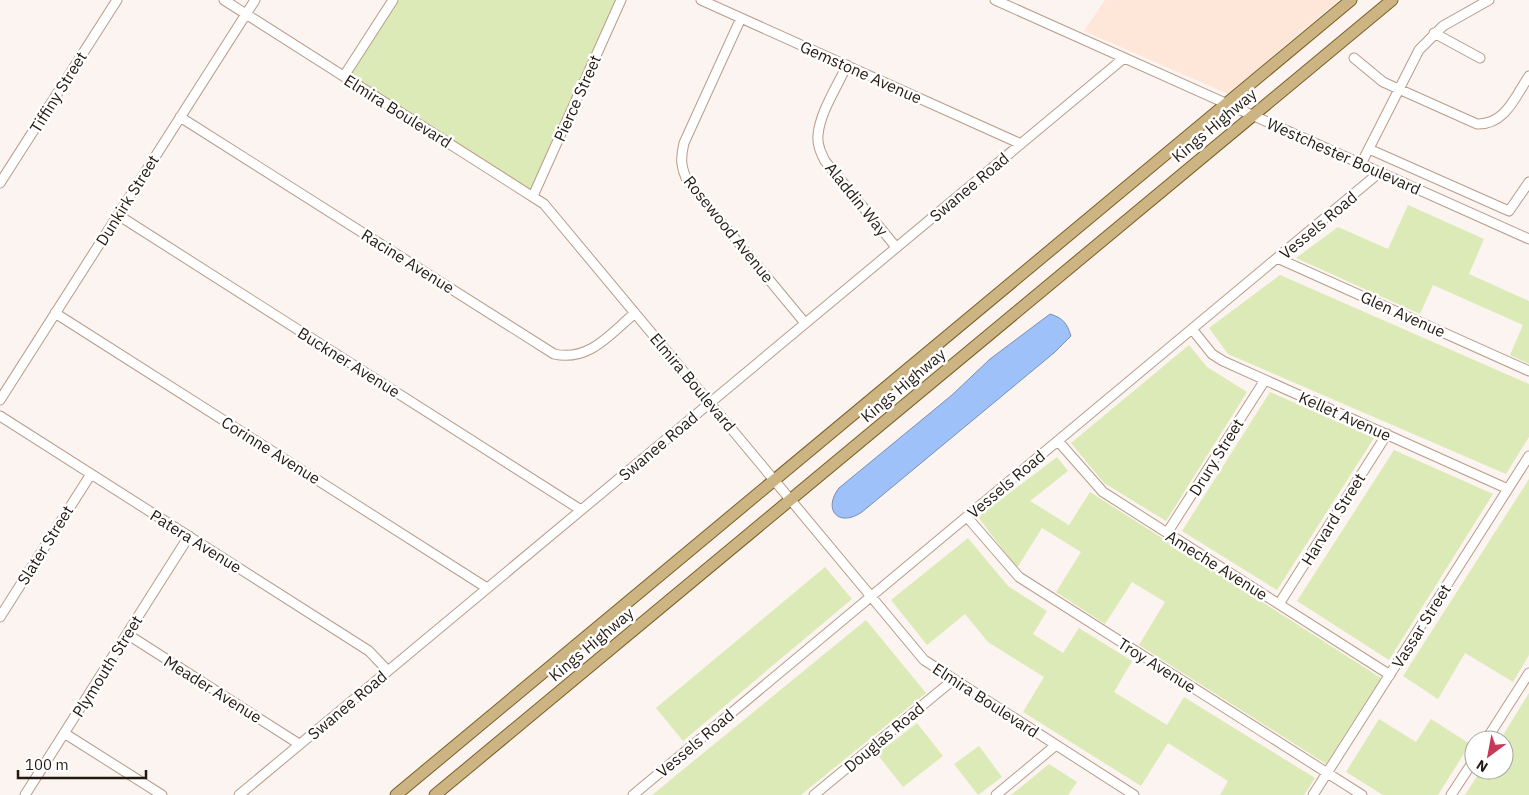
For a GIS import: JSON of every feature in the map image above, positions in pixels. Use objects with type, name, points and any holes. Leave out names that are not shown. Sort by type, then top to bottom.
[{"type":"main road","name":"Kings Highway","points":[[396,795],[1351,0]]},
{"type":"main road","name":"Kings Highway","points":[[435,795],[1392,0]]},
{"type":"street","name":"Tiffiny Street","points":[[0,183],[117,0]]},
{"type":"street","name":"Elmira Boulevard","points":[[224,0],[544,204],[924,660],[1134,795]]},
{"type":"street","name":"Dunkirk Street","points":[[0,400],[255,0]]},
{"type":"street","points":[[344,76],[393,0]]},
{"type":"street","name":"Pierce Street","points":[[533,196],[621,0]]},
{"type":"street","name":"Gemstone Avenue","points":[[701,0],[1021,144]]},
{"type":"street","name":"Westchester Boulevard","points":[[995,0],[1529,239]]},
{"type":"street","points":[[1361,164],[1413,60],[1434,33],[1489,0]]},
{"type":"street","name":"Rosewood Avenue","points":[[740,18],[684,143],[681,156],[682,170],[688,182],[805,323]]},
{"type":"street","points":[[1434,33],[1480,58]]},
{"type":"street","name":"Swanee Road","points":[[239,795],[1124,58]]},
{"type":"street","points":[[1354,58],[1383,82],[1477,124],[1488,124],[1498,120],[1529,76]]},
{"type":"street","name":"Aladdin Way","points":[[847,65],[821,123],[818,136],[819,149],[825,161],[896,247]]},
{"type":"street","name":"Racine Avenue","points":[[180,117],[554,354],[567,357],[580,355],[592,349],[636,313]]},
{"type":"street","points":[[1369,149],[1509,211],[1529,182]]},
{"type":"street","name":"Vessels Road","points":[[633,795],[1380,172]]},
{"type":"street","name":"Buckner Avenue","points":[[118,215],[581,510]]},
{"type":"street","name":"Glen Avenue","points":[[1277,258],[1529,371]]},
{"type":"street","name":"Corinne Avenue","points":[[55,313],[487,588]]},
{"type":"street","name":"Kellet Avenue","points":[[1192,329],[1212,354],[1223,361],[1508,489]]},
{"type":"street","name":"Drury Street","points":[[1167,533],[1265,380]]},
{"type":"street","name":"Patera Avenue","points":[[0,416],[369,651],[388,670]]},
{"type":"street","name":"Harvard Street","points":[[1278,604],[1387,434]]},
{"type":"street","name":"Ameche Avenue","points":[[1058,441],[1103,492],[1390,675]]},
{"type":"street","name":"Vassar Street","points":[[1313,795],[1529,456]]},
{"type":"street","name":"Slater Street","points":[[0,617],[91,474]]},
{"type":"street","name":"Troy Avenue","points":[[967,517],[1020,577],[1362,795]]},
{"type":"street","name":"Plymouth Street","points":[[24,795],[189,536]]},
{"type":"street","name":"Meader Avenue","points":[[127,634],[299,744]]},
{"type":"street","points":[[1492,730],[1529,673]]},
{"type":"street","name":"Douglas Road","points":[[814,795],[953,680]]},
{"type":"street","points":[[64,733],[162,795]]},
{"type":"street","points":[[996,795],[1056,745]]},
{"type":"street","points":[[1451,795],[1464,775]]},
{"type":"shaded area","points":[[1105,0],[1339,0],[1228,94],[1084,31]]},
{"type":"green space","points":[[399,0],[616,0],[531,191],[351,75]]},
{"type":"green space","points":[[1408,205],[1484,239],[1469,274],[1529,301],[1529,364],[1510,355],[1523,325],[1433,285],[1420,314],[1296,258],[1338,227],[1388,249]]},
{"type":"green space","points":[[1280,275],[1529,384],[1529,437],[1506,474],[1228,354],[1209,328]]},
{"type":"green space","points":[[1189,345],[1207,367],[1247,392],[1166,521],[1104,483],[1071,443]]},
{"type":"green space","points":[[1270,392],[1374,438],[1277,590],[1182,531]]},
{"type":"green space","points":[[1394,450],[1493,494],[1389,660],[1297,601]]},
{"type":"green space","points":[[1057,457],[1068,471],[1030,501],[1069,525],[1090,492],[1381,678],[1326,764],[1139,645],[1165,602],[1132,582],[1105,624],[1056,592],[1081,552],[1042,528],[1017,568],[978,517]]},
{"type":"green space","points":[[1529,479],[1529,655],[1513,682],[1465,653],[1438,699],[1403,676]]},
{"type":"green space","points":[[968,538],[1008,586],[1047,611],[1033,634],[1063,653],[1079,628],[1132,661],[1114,692],[1167,725],[1184,697],[1315,778],[1304,795],[1220,795],[1228,781],[1168,743],[1141,786],[1023,712],[1044,677],[988,642],[965,614],[927,645],[891,600]]},
{"type":"green space","points":[[825,567],[852,599],[683,741],[656,708]]},
{"type":"green space","points":[[866,620],[926,693],[801,795],[652,795]]},
{"type":"green space","points":[[1529,693],[1529,795],[1465,795],[1475,780],[1514,780],[1514,730],[1506,730]]},
{"type":"green space","points":[[1379,719],[1416,742],[1431,719],[1464,740],[1464,754],[1438,795],[1383,795],[1346,772]]},
{"type":"green space","points":[[917,723],[943,756],[903,787],[877,754]]},
{"type":"green space","points":[[979,746],[1002,777],[978,795],[954,764]]},
{"type":"green space","points":[[1049,764],[1077,782],[1068,795],[1011,795]]},
{"type":"water","points":[[1050,314],[1064,322],[1071,336],[1055,352],[862,512],[846,518],[836,514],[832,503],[839,488],[952,395],[990,359]]}]
